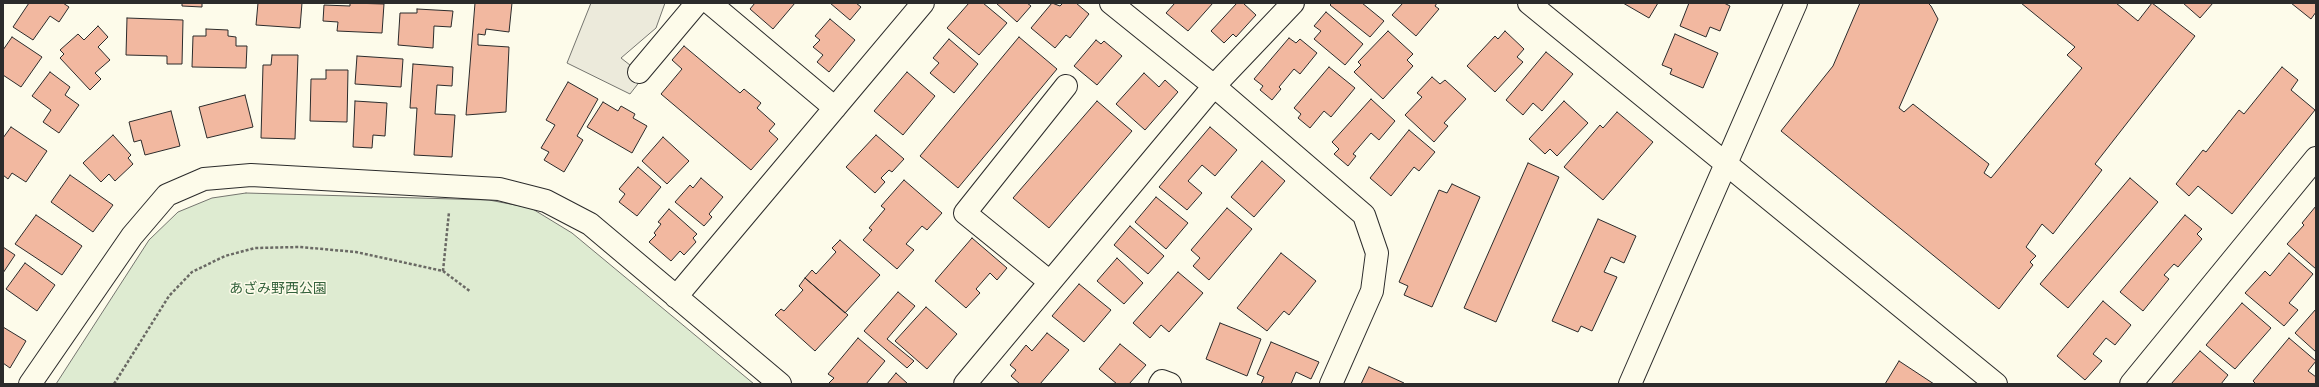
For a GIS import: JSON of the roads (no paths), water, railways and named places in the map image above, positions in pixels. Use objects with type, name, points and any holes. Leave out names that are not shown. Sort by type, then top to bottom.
[{"type":"street","points":[[639,72],[697,3]]},
{"type":"street","points":[[710,3],[835,108]]},
{"type":"street","points":[[676,297],[923,3]]},
{"type":"street","points":[[1111,3],[1214,86],[1364,215],[1377,253],[1372,291],[1331,384]]},
{"type":"street","points":[[965,384],[1214,86],[1294,3]]},
{"type":"street","points":[[1529,3],[1996,384]]},
{"type":"street","points":[[1630,384],[1796,3]]},
{"type":"street","points":[[1050,282],[965,213],[1066,86]]},
{"type":"street","points":[[2131,384],[2316,158]]},
{"type":"street","points":[[30,384],[132,236],[167,195],[204,179],[252,175],[500,190],[546,201],[590,224],[780,384]]},
{"type":"street","points":[[1160,384],[1162,380],[1170,384]]},
{"type":"park label","name":"あざみ野西公園","points":[[278,289]]}]
